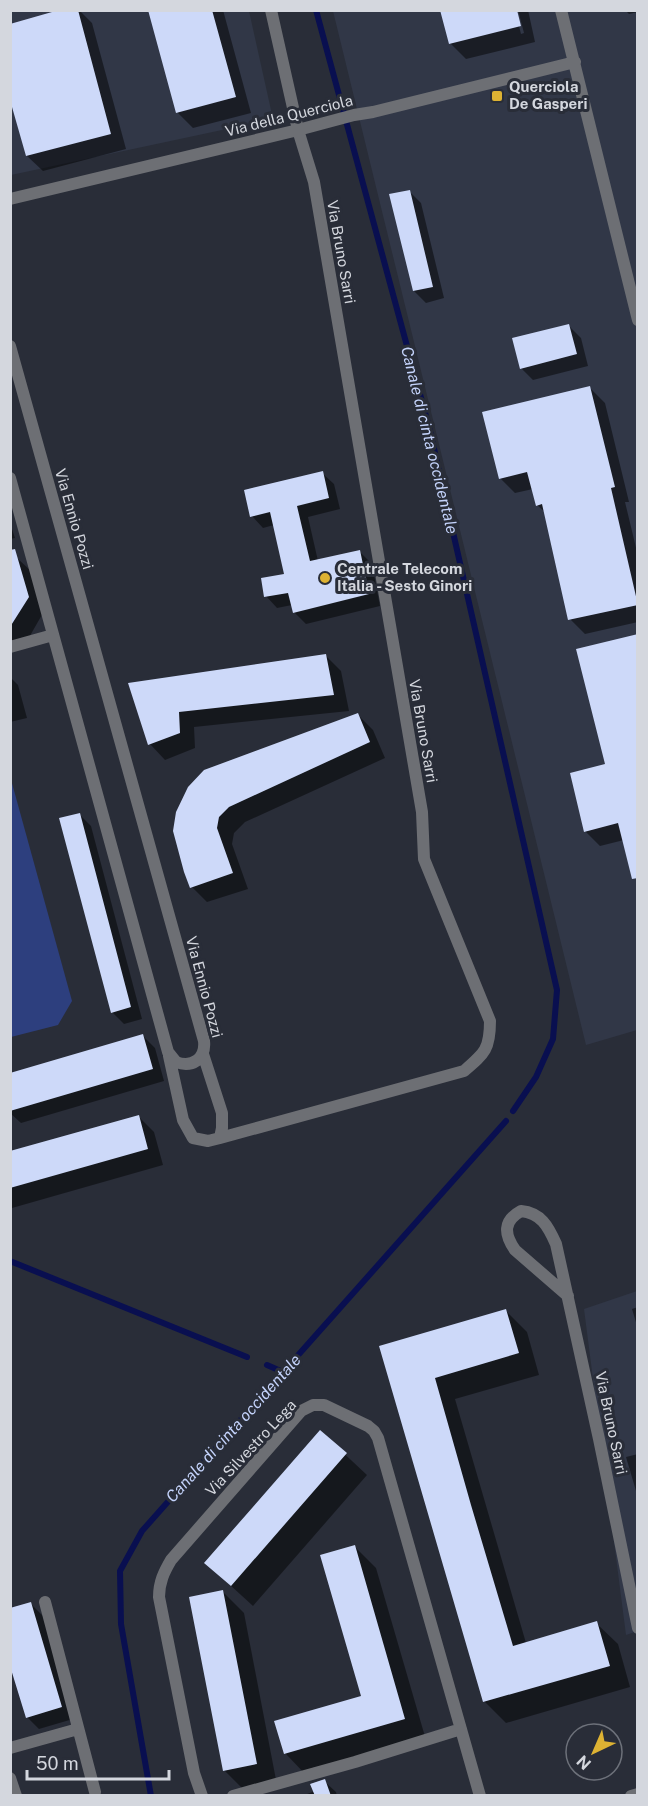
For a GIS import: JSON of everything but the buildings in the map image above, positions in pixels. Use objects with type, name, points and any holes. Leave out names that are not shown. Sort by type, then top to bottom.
[{"type":"street","name":"Via Bruno Sarri","points":[[168,1052],[183,1120],[193,1138],[208,1141],[464,1071],[483,1054],[490,1037],[490,1021],[424,859],[422,812],[314,183],[298,130],[271,10]]},
{"type":"street","points":[[561,10],[638,320]]},
{"type":"street","name":"Via della Querciola","points":[[10,199],[575,62]]},
{"type":"street","name":"Via Ennio Pozzi","points":[[11,347],[204,1041],[203,1054],[194,1063],[176,1062],[168,1052]]},
{"type":"street","points":[[10,478],[168,1052]]},
{"type":"street","points":[[10,647],[53,635]]},
{"type":"street","points":[[203,1054],[222,1113],[220,1138]]},
{"type":"street","name":"Via Bruno Sarri","points":[[568,1296],[515,1250],[509,1242],[508,1223],[513,1215],[521,1210],[538,1215],[546,1224],[556,1244],[568,1296],[599,1439],[638,1628]]},
{"type":"street","name":"Via Silvestro Lega","points":[[202,1796],[194,1773],[159,1597],[162,1576],[171,1560],[302,1412],[313,1406],[324,1405],[368,1426],[378,1438],[480,1796]]},
{"type":"street","points":[[45,1602],[95,1792]]},
{"type":"street","points":[[233,1796],[356,1762],[461,1729]]},
{"type":"street","points":[[10,1748],[78,1730]]},
{"type":"street","points":[[10,1778],[16,1796]]},
{"type":"street","points":[[631,1796],[638,1794]]},
{"type":"shaded area","points":[[10,11],[249,11],[273,119],[11,175]]},
{"type":"shaded area","points":[[333,11],[637,11],[637,1030],[586,1045]]},
{"type":"shaded area","points":[[10,776],[72,1001],[58,1025],[11,1037]]},
{"type":"shaded area","points":[[637,1291],[638,1631],[626,1635],[584,1309]]},
{"type":"waterway","name":"Canale di cinta occidentale","points":[[316,10],[430,431],[557,990],[553,1039],[536,1077],[513,1111]]},
{"type":"waterway","name":"Canale di cinta occidentale","points":[[151,1796],[121,1624],[120,1571],[142,1531],[506,1121]]},
{"type":"waterway","points":[[10,1261],[247,1357]]},
{"type":"waterway","points":[[267,1365],[283,1372]]},
{"type":"place","name":"Querciola De Gasperi","points":[[497,96]]},
{"type":"place","name":"Centrale Telecom Italia - Sesto Ginori","points":[[325,578]]}]
